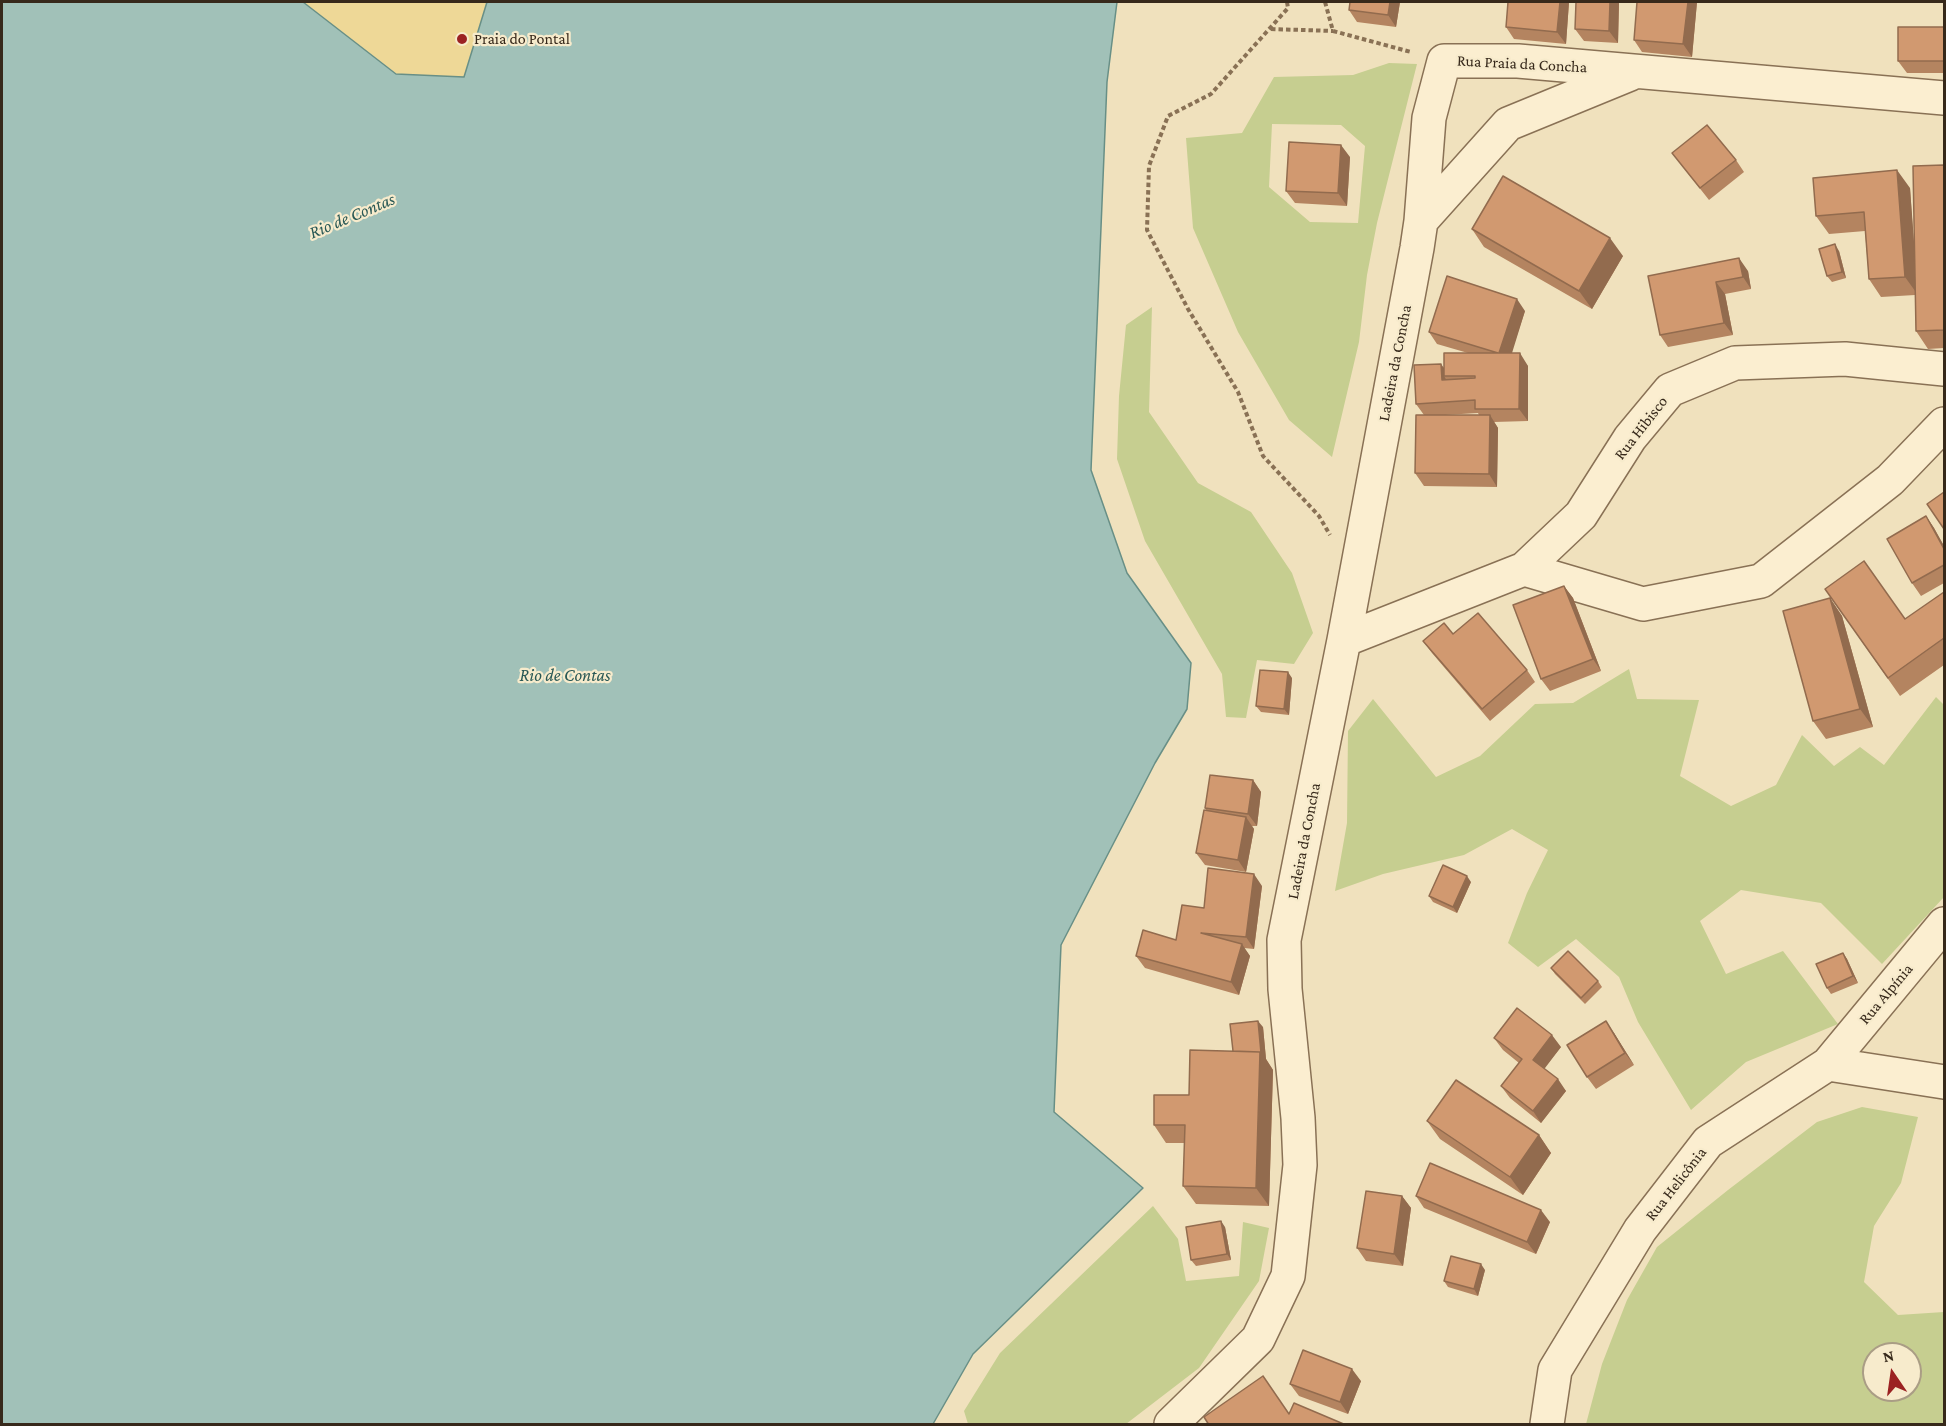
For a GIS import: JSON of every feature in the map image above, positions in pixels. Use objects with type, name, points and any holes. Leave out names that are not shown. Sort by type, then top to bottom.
[{"type":"street","name":"Rua Praia da Concha","points":[[1421,221],[1429,118],[1444,61],[1518,61],[1944,98]]},
{"type":"street","name":"Rua Praia da Concha","points":[[1421,221],[1508,124],[1635,71]]},
{"type":"street","name":"Ladeira da Concha","points":[[1171,1425],[1258,1339],[1288,1276],[1300,1165],[1298,1118],[1285,988],[1284,940],[1344,639],[1421,221]]},
{"type":"street","name":"Rua Hibisco","points":[[1344,639],[1524,569],[1581,516],[1630,438],[1671,390],[1735,363],[1845,359],[1944,369]]},
{"type":"street","points":[[1524,569],[1642,604],[1761,581],[1890,480],[1944,424]]},
{"type":"street","name":"Rua Alpínia","points":[[1828,1064],[1944,924]]},
{"type":"street","points":[[1828,1064],[1944,1082]]},
{"type":"street","name":"Rua Helicônia","points":[[1547,1425],[1555,1370],[1640,1230],[1708,1142],[1828,1064]]},
{"type":"path","points":[[1287,2],[1288,8],[1211,94],[1168,116],[1149,166],[1147,230],[1188,309],[1238,392],[1263,456],[1319,516],[1355,580]]},
{"type":"path","points":[[1325,2],[1332,31]]},
{"type":"path","points":[[1270,29],[1332,31],[1444,61]]},
{"type":"green space","points":[[1389,63],[1417,64],[1377,223],[1367,275],[1359,342],[1332,457],[1289,420],[1238,332],[1193,228],[1186,138],[1242,133],[1274,77],[1353,75]],"holes":[[[1272,124],[1341,125],[1365,146],[1358,223],[1310,222],[1269,187]]]},
{"type":"green space","points":[[1152,307],[1149,412],[1198,483],[1251,512],[1292,573],[1313,633],[1294,664],[1257,660],[1246,718],[1226,717],[1222,674],[1145,541],[1117,459],[1119,396],[1126,325]]},
{"type":"green space","points":[[1629,669],[1637,699],[1699,700],[1680,776],[1731,806],[1776,785],[1802,735],[1834,766],[1860,747],[1884,765],[1936,697],[1944,705],[1944,897],[1882,964],[1821,903],[1741,890],[1700,921],[1726,974],[1783,951],[1838,1024],[1746,1062],[1691,1110],[1638,1022],[1619,977],[1576,939],[1538,967],[1508,943],[1527,893],[1548,850],[1512,829],[1464,855],[1383,874],[1335,891],[1347,823],[1348,731],[1373,699],[1436,777],[1480,756],[1535,704],[1573,703]]},
{"type":"green space","points":[[1862,1107],[1918,1117],[1901,1183],[1874,1226],[1864,1282],[1898,1315],[1944,1312],[1944,1424],[1586,1424],[1602,1364],[1627,1300],[1657,1247],[1817,1122]]},
{"type":"green space","points":[[1153,1206],[1178,1239],[1186,1281],[1239,1276],[1243,1222],[1269,1228],[1259,1281],[1199,1368],[1126,1424],[968,1424],[964,1411],[1000,1353]]},
{"type":"sand","points":[[303,2],[487,2],[464,77],[397,74]]},
{"type":"water","name":"Rio de Contas","points":[[2,2],[303,2],[396,74],[464,77],[487,2],[1117,2],[1107,82],[1091,470],[1127,573],[1191,663],[1187,709],[1155,763],[1061,945],[1054,1112],[1143,1188],[973,1354],[933,1424],[2,1424]]},
{"type":"building","points":[[1350,2],[1390,2],[1388,15],[1349,10]]},
{"type":"building","points":[[1508,2],[1560,2],[1557,32],[1506,27]]},
{"type":"building","points":[[1576,2],[1610,2],[1609,31],[1575,29]]},
{"type":"building","points":[[1637,2],[1688,2],[1683,44],[1634,40]]},
{"type":"building","points":[[1898,27],[1944,27],[1944,61],[1898,61]]},
{"type":"building","points":[[1707,125],[1736,160],[1700,188],[1672,153]]},
{"type":"building","points":[[1289,142],[1341,145],[1338,193],[1286,191]]},
{"type":"building","points":[[1944,165],[1944,330],[1916,331],[1913,166]]},
{"type":"building","points":[[1897,170],[1905,277],[1869,279],[1864,212],[1816,216],[1813,178]]},
{"type":"building","points":[[1503,176],[1610,238],[1579,291],[1472,229]]},
{"type":"building","points":[[1835,244],[1842,272],[1827,276],[1819,249]]},
{"type":"building","points":[[1739,258],[1743,277],[1716,282],[1724,323],[1660,335],[1648,276]]},
{"type":"building","points":[[1447,276],[1517,299],[1499,353],[1520,353],[1519,409],[1475,409],[1475,400],[1416,404],[1414,365],[1441,364],[1442,380],[1475,378],[1475,376],[1444,376],[1444,353],[1498,353],[1429,332]]},
{"type":"building","points":[[1416,415],[1490,415],[1489,474],[1415,473]]},
{"type":"building","points":[[1944,492],[1944,529],[1927,504]]},
{"type":"building","points":[[1926,516],[1944,549],[1944,565],[1912,583],[1887,539]]},
{"type":"building","points":[[1864,561],[1905,619],[1944,592],[1944,638],[1888,678],[1825,589]]},
{"type":"building","points":[[1564,586],[1593,659],[1541,679],[1513,605]]},
{"type":"building","points":[[1830,598],[1860,709],[1813,721],[1783,611]]},
{"type":"building","points":[[1478,613],[1527,670],[1482,709],[1423,641],[1444,623],[1453,634]]},
{"type":"building","points":[[1260,670],[1288,672],[1284,709],[1256,706]]},
{"type":"building","points":[[1210,775],[1253,780],[1248,814],[1205,808]]},
{"type":"building","points":[[1204,810],[1246,817],[1238,860],[1196,853]]},
{"type":"building","points":[[1443,865],[1467,876],[1453,907],[1429,896]]},
{"type":"building","points":[[1208,868],[1254,874],[1246,937],[1201,933],[1242,944],[1231,982],[1136,956],[1143,930],[1176,940],[1182,905],[1204,908]]},
{"type":"building","points":[[1568,951],[1598,981],[1581,998],[1551,968]]},
{"type":"building","points":[[1843,953],[1853,976],[1827,988],[1816,964]]},
{"type":"building","points":[[1517,1008],[1552,1035],[1533,1060],[1558,1079],[1533,1111],[1501,1086],[1522,1059],[1494,1038]]},
{"type":"building","points":[[1258,1021],[1261,1053],[1233,1051],[1230,1024]]},
{"type":"building","points":[[1606,1021],[1625,1053],[1587,1077],[1567,1045]]},
{"type":"building","points":[[1190,1050],[1260,1052],[1256,1188],[1183,1186],[1185,1125],[1154,1125],[1154,1095],[1189,1095]]},
{"type":"building","points":[[1456,1080],[1539,1135],[1510,1177],[1427,1121]]},
{"type":"building","points":[[1430,1163],[1541,1210],[1527,1242],[1416,1196]]},
{"type":"building","points":[[1366,1191],[1402,1196],[1394,1254],[1357,1248]]},
{"type":"building","points":[[1221,1221],[1227,1254],[1191,1260],[1186,1227]]},
{"type":"building","points":[[1451,1256],[1481,1264],[1474,1289],[1444,1281]]},
{"type":"building","points":[[1303,1350],[1352,1369],[1340,1402],[1290,1384]]},
{"type":"building","points":[[1263,1376],[1289,1414],[1294,1403],[1346,1425],[1209,1425],[1204,1417]]},
{"type":"place","name":"Praia do Pontal","points":[[462,39]]}]
